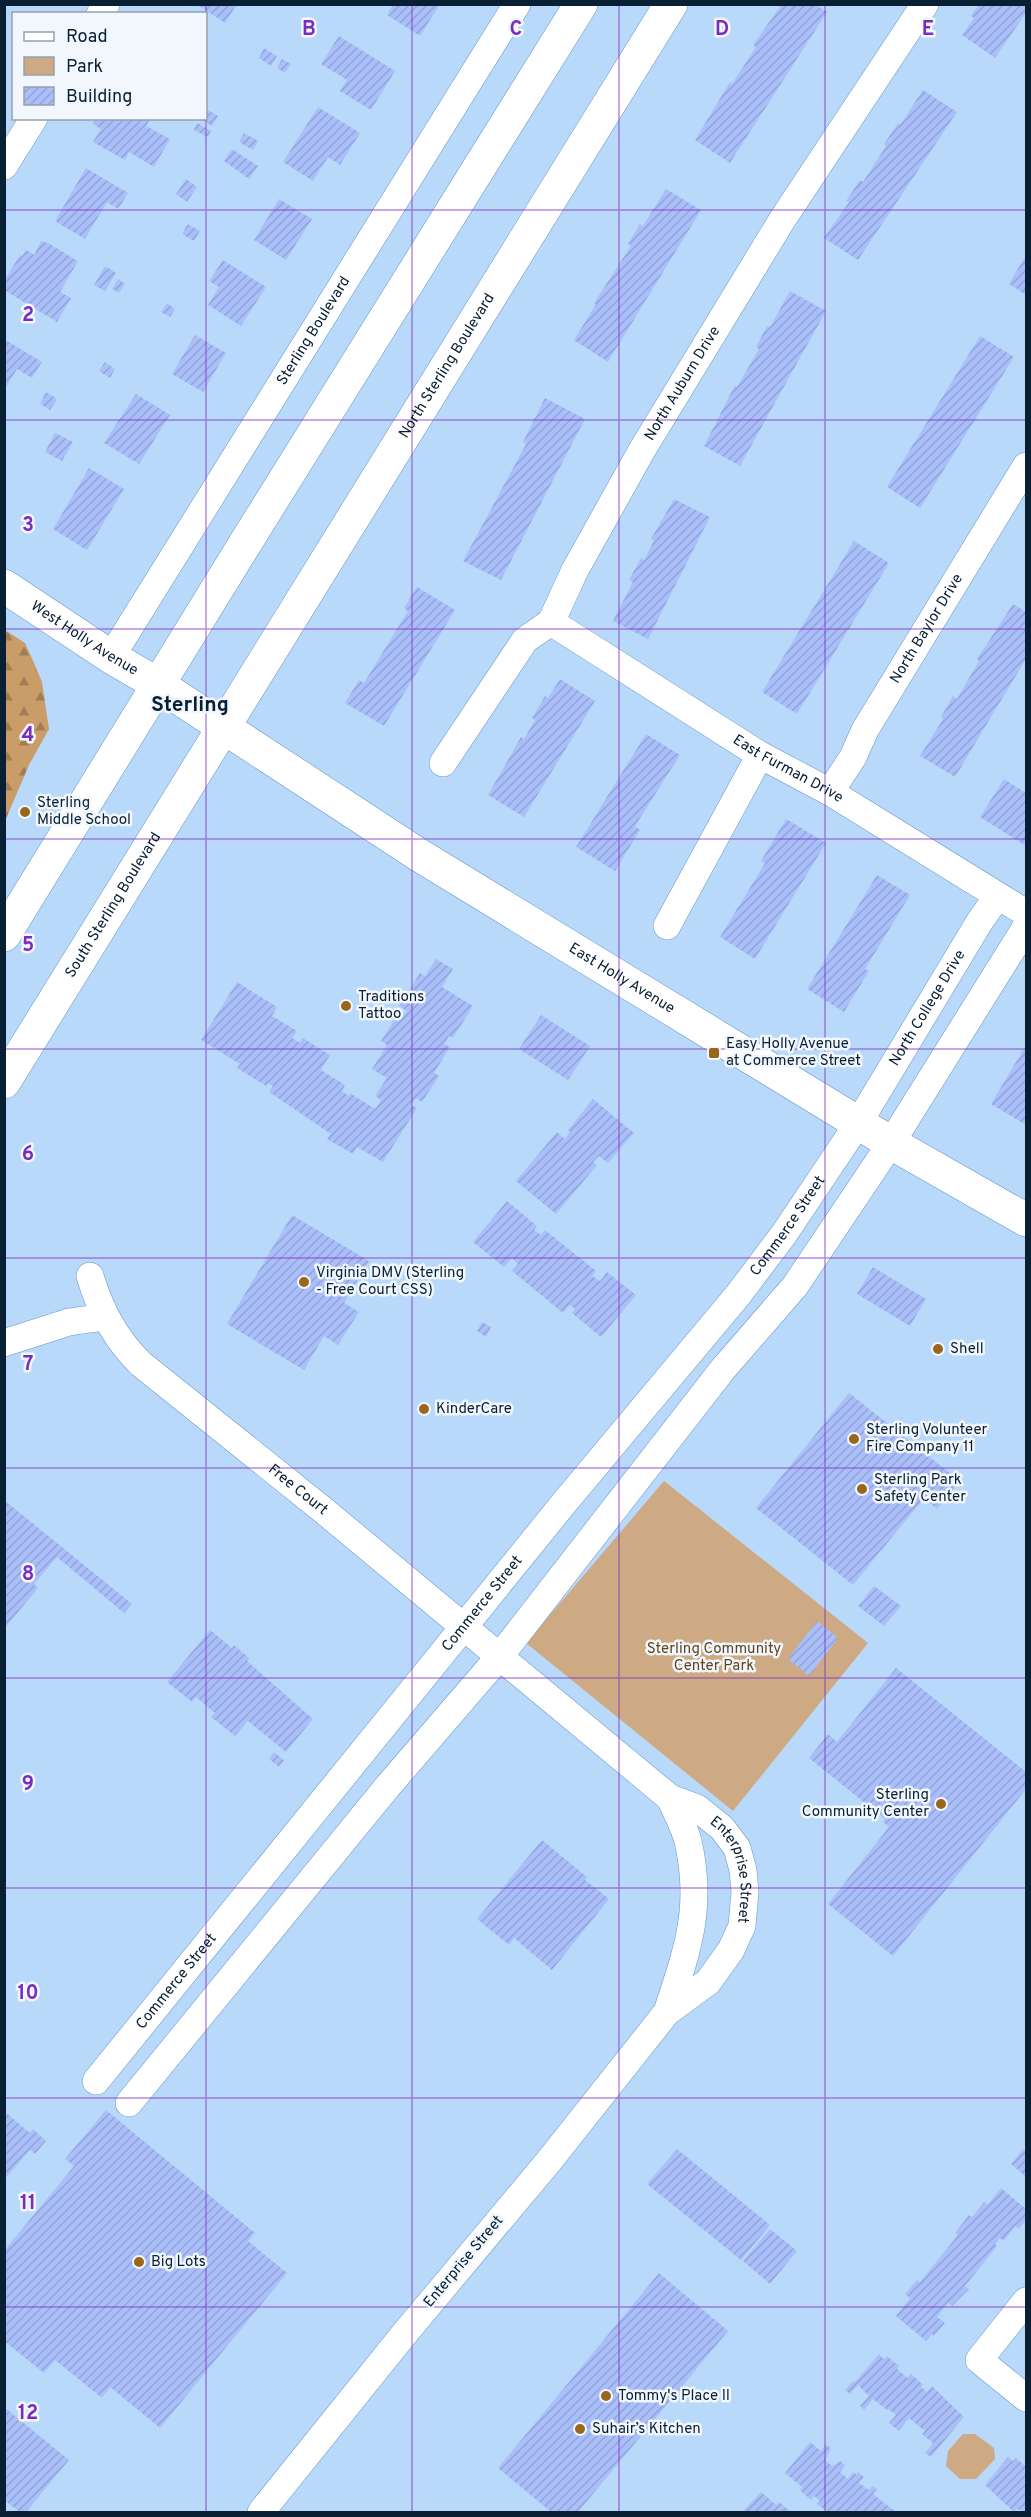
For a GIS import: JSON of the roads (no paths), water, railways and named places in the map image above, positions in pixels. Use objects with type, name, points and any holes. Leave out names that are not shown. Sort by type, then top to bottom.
[{"type":"main road","points":[[4,935],[239,552],[581,4]]},
{"type":"main road","name":"North Sterling Boulevard","points":[[224,728],[671,4]]},
{"type":"main road","name":"West Holly Avenue","points":[[4,586],[224,728]]},
{"type":"main road","name":"South Sterling Boulevard","points":[[4,1082],[224,728]]},
{"type":"main road","name":"East Holly Avenue","points":[[224,728],[419,855],[891,1143],[1026,1220]]},
{"type":"street","name":"Sterling Boulevard","points":[[111,657],[517,4]]},
{"type":"street","name":"North Auburn Drive","points":[[551,622],[575,570],[654,430],[782,220],[925,4]]},
{"type":"street","points":[[4,166],[33,120]]},
{"type":"street","name":"North Baylor Drive","points":[[830,792],[853,757],[865,730],[1026,466]]},
{"type":"street","name":"East Furman Drive","points":[[551,622],[760,755],[830,792],[1026,913]]},
{"type":"street","points":[[443,763],[525,640],[551,622]]},
{"type":"street","points":[[667,926],[760,755]]},
{"type":"street","name":"North College Drive","points":[[859,1122],[980,921],[997,897]]},
{"type":"street","points":[[129,2103],[388,1786],[500,1656],[723,1369],[795,1286],[891,1143],[1026,927]]},
{"type":"street","name":"Commerce Street","points":[[96,2080],[564,1503],[738,1295],[784,1234],[859,1122]]},
{"type":"street","name":"Free Court","points":[[90,1276],[105,1317],[119,1340],[141,1364],[500,1656]]},
{"type":"street","points":[[4,1343],[69,1322],[105,1317]]},
{"type":"street","name":"Enterprise Street","points":[[261,2512],[405,2333],[549,2161],[667,2012],[708,1982],[730,1950],[742,1926],[745,1892],[743,1870],[736,1848],[722,1828],[697,1808],[670,1798],[500,1656]]},
{"type":"street","name":"Enterprise Street","points":[[667,2012],[693,1926],[695,1886],[687,1839],[670,1798]]},
{"type":"street","points":[[1026,2301],[979,2360],[1026,2398]]},
{"type":"place","name":"Sterling Middle School","points":[[25,812]]},
{"type":"place","name":"Traditions Tattoo","points":[[346,1006]]},
{"type":"place","name":"Easy Holly Avenue at Commerce Street","points":[[714,1053]]},
{"type":"place","name":"Virginia DMV (Sterling - Free Court CSS)","points":[[304,1282]]},
{"type":"place","name":"Shell","points":[[938,1349]]},
{"type":"place","name":"KinderCare","points":[[424,1409]]},
{"type":"place","name":"Sterling Volunteer Fire Company 11","points":[[854,1439]]},
{"type":"place","name":"Sterling Park Safety Center","points":[[862,1489]]},
{"type":"place","name":"Sterling Community Center","points":[[941,1804]]},
{"type":"place","name":"Big Lots","points":[[139,2262]]},
{"type":"place","name":"Tommy's Place II","points":[[606,2396]]},
{"type":"place","name":"Suhair’s Kitchen","points":[[580,2429]]},
{"type":"district","name":"Sterling","points":[[190,705]]},
{"type":"park label","name":"Sterling Community Center Park","points":[[714,1658]]}]
